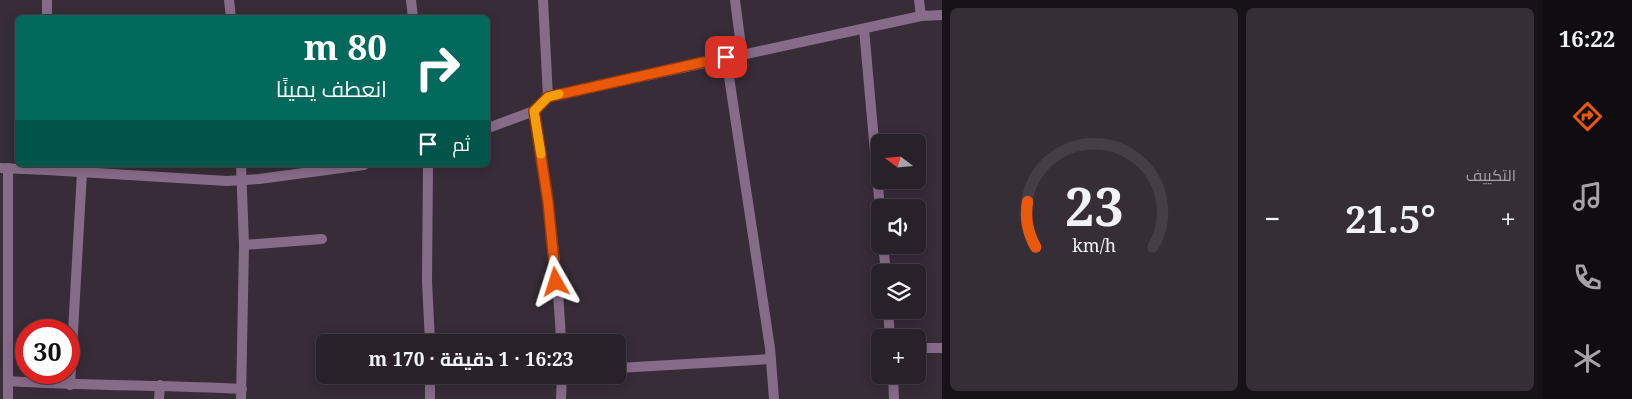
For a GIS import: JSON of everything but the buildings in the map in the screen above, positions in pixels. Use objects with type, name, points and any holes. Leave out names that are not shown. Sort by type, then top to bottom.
[{"type":"street","points":[[47,0],[47,15]]},
{"type":"street","points":[[229,0],[231,15]]},
{"type":"street","points":[[410,0],[412,15]]},
{"type":"street","points":[[543,0],[548,97]]},
{"type":"street","points":[[736,0],[742,54]]},
{"type":"street","points":[[919,0],[921,16]]},
{"type":"street","points":[[490,127],[534,111],[548,97],[921,16],[942,15]]},
{"type":"street","points":[[864,29],[879,199]]},
{"type":"street","points":[[726,57],[770,359],[774,399]]},
{"type":"street","points":[[534,111],[548,202],[560,334]]},
{"type":"street","points":[[8,399],[4,168],[47,167],[82,172],[201,180],[242,180],[350,167]]},
{"type":"street","points":[[8,381],[70,385],[160,385],[242,394],[244,245],[241,167]]},
{"type":"street","points":[[428,167],[427,281],[430,334]]},
{"type":"street","points":[[70,385],[82,172]]},
{"type":"street","points":[[244,245],[322,239]]},
{"type":"street","points":[[926,348],[942,348]]},
{"type":"street","points":[[626,368],[770,359]]},
{"type":"street","points":[[430,384],[430,399]]},
{"type":"street","points":[[561,399],[562,384]]},
{"type":"street","points":[[893,384],[894,399]]},
{"type":"street","points":[[159,399],[160,385]]},
{"type":"slow traffic","points":[[541,154],[534,111],[548,97],[559,94]]},
{"type":"route","points":[[556,282],[548,202],[534,111],[548,97],[726,57]]}]
